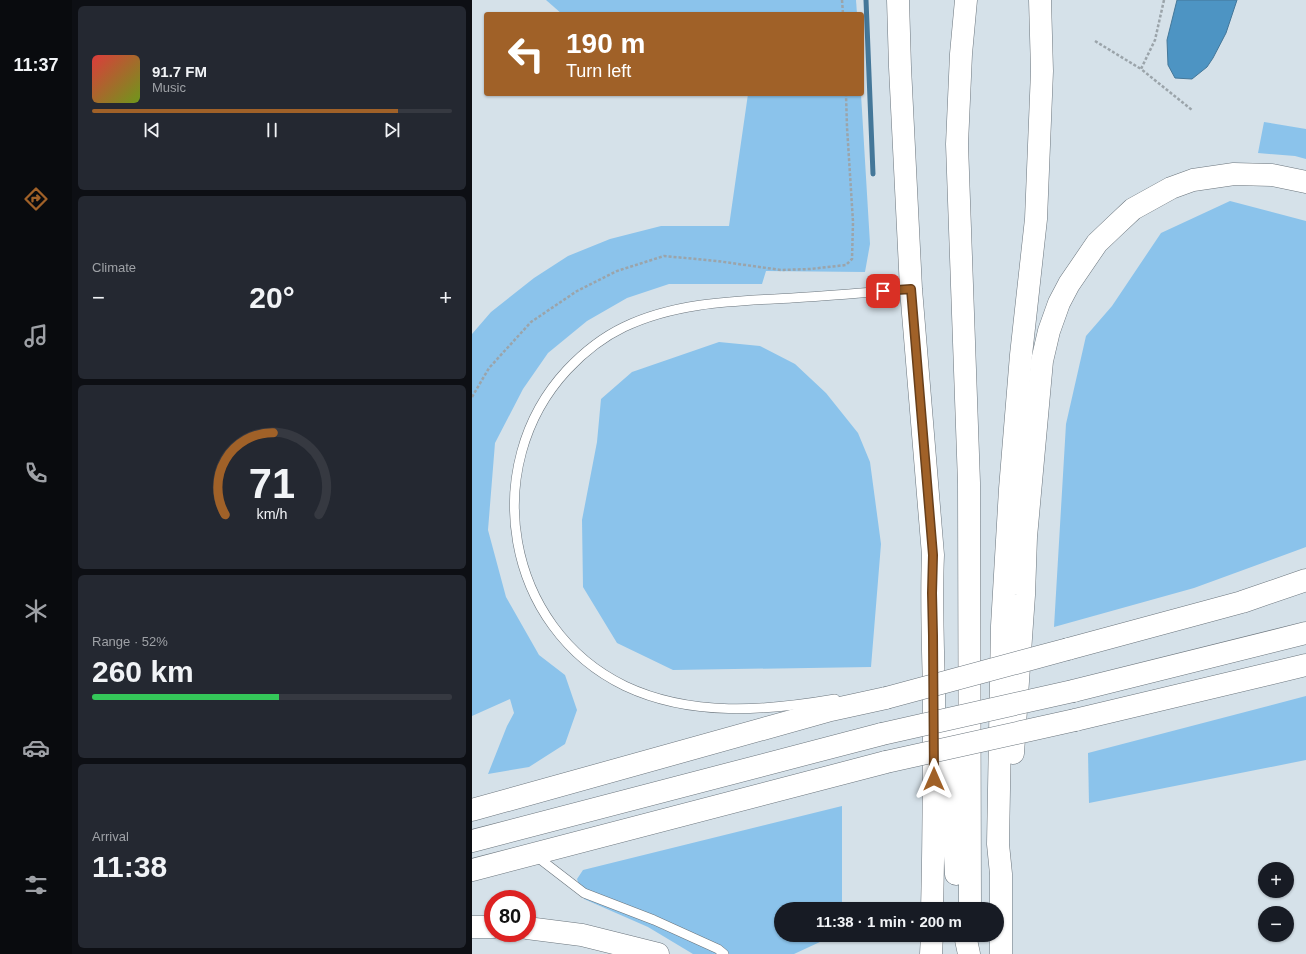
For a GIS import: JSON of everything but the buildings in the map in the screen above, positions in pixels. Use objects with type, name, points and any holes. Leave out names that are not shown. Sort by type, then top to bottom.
[{"type":"highway","points":[[898,0],[911,289],[933,555],[932,593],[935,795],[932,902]]},
{"type":"highway","points":[[966,0],[961,54],[957,144],[969,483],[970,902]]},
{"type":"highway","points":[[1001,954],[1001,874],[998,844],[1002,626],[1010,489],[1036,219],[1042,71],[1040,0]]},
{"type":"highway","points":[[1001,874],[1007,845],[1024,595],[1026,537],[1042,361],[1049,331],[1059,303],[1069,284],[1098,243],[1133,209],[1171,188],[1193,180],[1234,174],[1272,175],[1306,182]]},
{"type":"highway","points":[[933,555],[941,594],[959,902]]},
{"type":"highway","points":[[472,810],[831,710],[886,698],[1242,602],[1306,580]]},
{"type":"highway","points":[[472,841],[882,734],[1073,691],[1306,633]]},
{"type":"highway","points":[[472,870],[886,762],[1075,720],[1306,665]]},
{"type":"highway","points":[[472,927],[484,927]]},
{"type":"highway","points":[[536,929],[582,935],[658,954]]},
{"type":"highway","points":[[931,954],[932,942]]},
{"type":"highway","points":[[967,942],[970,954]]},
{"type":"highway","points":[[970,942],[970,954]]},
{"type":"lane","points":[[886,698],[837,698],[774,708],[700,708],[662,699],[626,686],[610,678],[579,655],[563,638],[540,605],[530,586],[522,565],[517,543],[513,508],[516,477],[523,446],[539,408],[560,377],[573,364],[594,345],[622,327],[674,310],[727,302],[911,289]]},
{"type":"lane","points":[[533,854],[584,893],[654,920],[718,949],[724,954]]},
{"type":"path","points":[[842,0],[843,12]]},
{"type":"path","points":[[1141,69],[1155,40],[1164,0]]},
{"type":"path","points":[[1095,41],[1141,69],[1192,110]]},
{"type":"path","points":[[472,397],[489,368],[531,322],[577,292],[617,271],[664,256],[717,261],[781,270],[846,266],[852,259],[854,222],[846,96]]},
{"type":"shaded area","points":[[546,0],[856,0],[857,12],[560,12]]},
{"type":"shaded area","points":[[1177,0],[1237,0],[1226,33],[1213,58],[1207,67],[1192,79],[1175,78],[1168,65],[1167,40]]},
{"type":"shaded area","points":[[748,96],[861,96],[870,244],[865,272],[766,271],[762,284],[669,284],[627,298],[587,321],[548,353],[523,389],[495,443],[488,530],[506,597],[539,655],[565,675],[577,710],[565,744],[529,767],[488,774],[507,726],[514,713],[510,699],[472,716],[472,334],[491,312],[534,278],[568,256],[610,239],[661,226],[729,226]]},
{"type":"shaded area","points":[[1264,122],[1306,129],[1306,159],[1295,156],[1258,153]]},
{"type":"shaded area","points":[[1230,201],[1306,221],[1306,547],[1194,588],[1054,627],[1066,424],[1086,336],[1112,306],[1161,233]]},
{"type":"shaded area","points":[[719,342],[760,346],[795,364],[826,393],[858,433],[870,462],[881,544],[871,667],[673,670],[617,643],[583,587],[582,520],[597,442],[601,399],[632,372]]},
{"type":"shaded area","points":[[1306,696],[1306,760],[1089,803],[1088,753]]},
{"type":"shaded area","points":[[842,806],[842,902],[774,902],[774,942],[820,942],[794,954],[693,954],[648,927],[584,899],[577,879],[583,870]]},
{"type":"waterway","points":[[866,0],[873,174]]},
{"type":"route","points":[[883,291],[911,289],[933,555],[934,779]]}]
